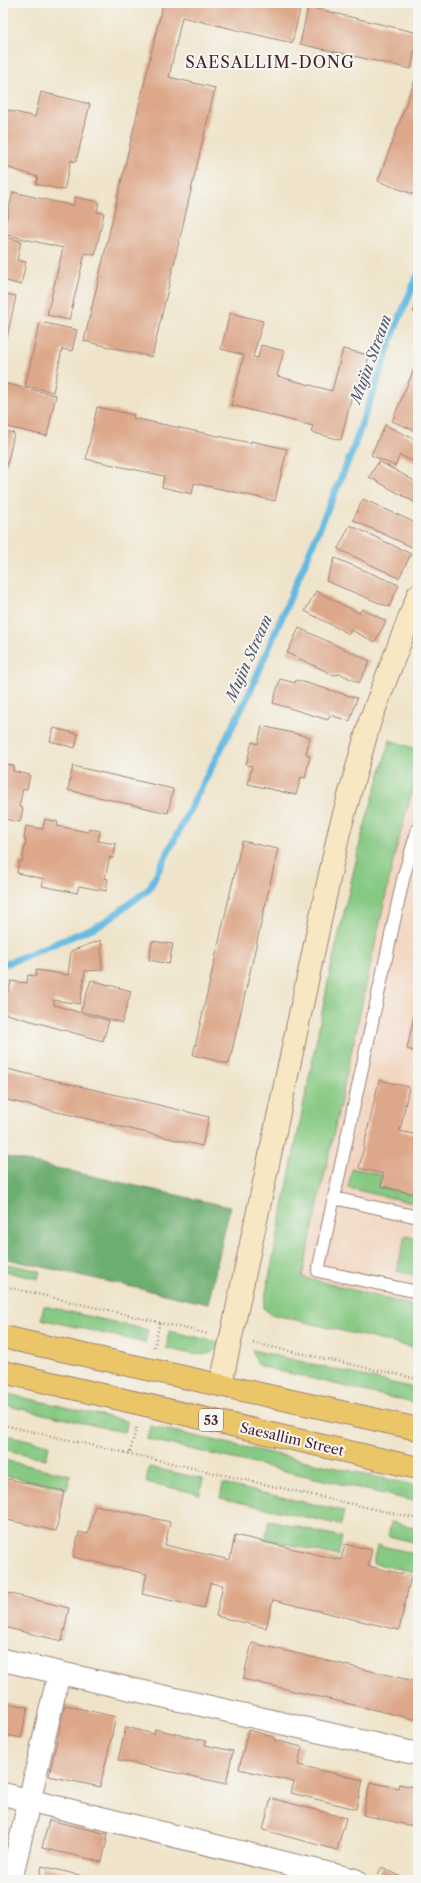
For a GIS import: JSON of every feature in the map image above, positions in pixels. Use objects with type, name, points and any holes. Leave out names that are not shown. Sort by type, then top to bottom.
[{"type":"main road","points":[[3,1337],[149,1370],[221,1384],[418,1429]]},
{"type":"main road","name":"Saesallim Street","points":[[3,1372],[418,1468]]},
{"type":"street","points":[[221,1384],[339,832],[370,721],[418,595]]},
{"type":"street","points":[[3,1660],[418,1754]]},
{"type":"street","points":[[11,1880],[59,1673]]},
{"type":"street","points":[[3,1794],[355,1880]]},
{"type":"lane","points":[[418,829],[404,875],[318,1271],[418,1292]]},
{"type":"lane","points":[[334,1198],[418,1217]]},
{"type":"path","points":[[3,1424],[418,1519]]},
{"type":"shaded area","points":[[418,737],[418,1322],[288,1290],[384,850]]},
{"type":"green space","points":[[390,740],[418,750],[418,768],[395,853],[302,1277],[418,1307],[418,1349],[271,1314],[263,1308],[330,972],[362,835]]},
{"type":"green space","points":[[3,1156],[230,1207],[208,1304],[3,1258]]},
{"type":"green space","points":[[352,1168],[382,1175],[379,1187],[418,1196],[418,1204],[348,1188]]},
{"type":"green space","points":[[405,1236],[418,1239],[418,1276],[397,1271]]},
{"type":"green space","points":[[3,1263],[40,1271],[38,1279],[3,1271]]},
{"type":"green space","points":[[44,1306],[148,1330],[145,1343],[41,1319]]},
{"type":"green space","points":[[169,1331],[222,1343],[217,1349],[210,1353],[196,1354],[181,1352],[166,1348]]},
{"type":"green space","points":[[252,1350],[418,1389],[418,1404],[263,1367],[257,1363]]},
{"type":"green space","points":[[3,1393],[127,1421],[124,1432],[3,1405]]},
{"type":"green space","points":[[150,1426],[418,1486],[418,1502],[147,1439]]},
{"type":"green space","points":[[3,1434],[49,1445],[46,1459],[3,1449]]},
{"type":"green space","points":[[3,1460],[71,1475],[67,1489],[3,1475]]},
{"type":"green space","points":[[149,1467],[203,1479],[200,1494],[146,1482]]},
{"type":"green space","points":[[223,1484],[344,1511],[341,1525],[220,1498]]},
{"type":"green space","points":[[269,1520],[342,1537],[338,1556],[265,1539]]},
{"type":"green space","points":[[391,1522],[418,1528],[418,1543],[388,1536]]},
{"type":"green space","points":[[377,1545],[418,1554],[418,1573],[373,1563]]},
{"type":"building","points":[[163,3],[289,3],[301,6],[292,43],[182,17],[169,77],[215,88],[152,357],[84,341]]},
{"type":"building","points":[[308,7],[418,33],[411,69],[300,44]]},
{"type":"building","points":[[418,71],[418,186],[415,195],[378,181]]},
{"type":"building","points":[[41,92],[90,104],[76,162],[71,160],[64,190],[36,184],[38,177],[3,166],[3,109],[35,117]]},
{"type":"building","points":[[13,192],[73,206],[75,197],[99,202],[97,212],[104,213],[95,255],[85,253],[69,320],[47,315],[63,248],[3,234]]},
{"type":"building","points":[[3,237],[21,241],[17,260],[26,262],[21,285],[3,280]]},
{"type":"building","points":[[3,293],[16,296],[7,338],[3,337]]},
{"type":"building","points":[[418,300],[418,314],[413,312]]},
{"type":"building","points":[[230,313],[263,321],[253,357],[258,358],[261,345],[284,351],[277,376],[332,391],[343,349],[369,355],[359,397],[352,395],[341,440],[311,432],[313,426],[231,405],[244,355],[221,349]]},
{"type":"building","points":[[40,322],[77,330],[72,351],[62,349],[53,392],[25,386]]},
{"type":"building","points":[[415,367],[418,368],[418,432],[392,421]]},
{"type":"building","points":[[7,384],[56,395],[47,436],[3,426],[3,403]]},
{"type":"building","points":[[97,407],[134,415],[133,418],[251,443],[251,441],[287,449],[275,501],[194,483],[192,494],[162,487],[164,476],[86,459]]},
{"type":"building","points":[[385,425],[418,441],[418,464],[400,455],[395,466],[371,455]]},
{"type":"building","points":[[3,431],[14,433],[7,466],[3,465]]},
{"type":"building","points":[[379,461],[418,483],[418,504],[369,477]]},
{"type":"building","points":[[363,499],[418,524],[418,538],[414,548],[353,520]]},
{"type":"building","points":[[350,525],[411,554],[399,578],[338,549]]},
{"type":"building","points":[[335,558],[399,585],[389,607],[326,581]]},
{"type":"building","points":[[316,591],[359,613],[362,609],[386,621],[375,642],[351,630],[349,634],[305,611]]},
{"type":"building","points":[[299,628],[370,661],[359,683],[341,674],[334,675],[287,653]]},
{"type":"building","points":[[280,679],[295,683],[296,680],[357,698],[350,721],[330,715],[328,720],[273,703]]},
{"type":"building","points":[[262,726],[310,737],[306,754],[310,756],[305,778],[301,777],[296,795],[248,784],[252,766],[246,765],[252,742],[258,744]]},
{"type":"building","points":[[54,728],[78,734],[75,748],[50,741]]},
{"type":"building","points":[[3,763],[14,766],[13,771],[30,775],[27,789],[23,789],[19,807],[23,808],[20,822],[5,819],[4,825]]},
{"type":"building","points":[[73,766],[173,789],[168,813],[68,790]]},
{"type":"building","points":[[45,819],[58,822],[57,826],[88,832],[89,828],[100,831],[98,841],[116,844],[113,858],[110,857],[105,878],[108,879],[106,891],[79,886],[77,893],[42,886],[44,879],[17,873],[19,861],[22,862],[26,840],[24,839],[26,826],[43,829]]},
{"type":"building","points":[[242,841],[278,849],[229,1064],[193,1055]]},
{"type":"building","points":[[3,844],[7,845],[4,857],[3,857]]},
{"type":"building","points":[[101,940],[102,970],[85,971],[80,1004],[54,1000],[54,1005],[109,1021],[103,1041],[3,1013],[3,991],[9,992],[11,981],[27,983],[28,975],[36,976],[36,970],[68,975],[71,951]]},
{"type":"building","points":[[152,941],[173,944],[169,964],[149,960]]},
{"type":"building","points":[[91,980],[131,991],[122,1023],[81,1011]]},
{"type":"building","points":[[418,1003],[418,1052],[407,1049]]},
{"type":"building","points":[[3,1068],[209,1117],[202,1146],[3,1099]]},
{"type":"building","points":[[379,1080],[409,1087],[400,1131],[418,1135],[418,1195],[381,1186],[384,1174],[359,1168]]},
{"type":"building","points":[[3,1478],[64,1491],[56,1531],[3,1519]]},
{"type":"building","points":[[95,1505],[170,1522],[165,1545],[230,1560],[235,1535],[341,1560],[345,1544],[372,1550],[368,1566],[411,1576],[399,1630],[273,1600],[266,1628],[216,1616],[223,1585],[210,1583],[204,1608],[142,1594],[147,1574],[73,1557],[79,1532],[88,1534]]},
{"type":"building","points":[[3,1592],[69,1608],[62,1641],[3,1627]]},
{"type":"building","points":[[252,1643],[418,1682],[418,1720],[243,1679]]},
{"type":"building","points":[[3,1702],[28,1707],[21,1738],[3,1734]]},
{"type":"building","points":[[65,1705],[116,1717],[100,1787],[49,1776]]},
{"type":"building","points":[[126,1727],[154,1734],[155,1729],[206,1741],[205,1745],[233,1751],[226,1784],[118,1760]]},
{"type":"building","points":[[248,1730],[274,1737],[274,1740],[302,1747],[298,1765],[363,1780],[356,1809],[291,1793],[294,1782],[239,1769]]},
{"type":"building","points":[[370,1782],[398,1788],[399,1784],[418,1788],[418,1827],[363,1815]]},
{"type":"building","points":[[271,1798],[346,1818],[337,1850],[263,1830]]},
{"type":"building","points":[[49,1820],[108,1834],[102,1862],[42,1848]]},
{"type":"building","points":[[42,1866],[95,1879],[95,1880],[39,1880]]},
{"type":"building","points":[[382,1867],[407,1880],[375,1880]]},
{"type":"waterway","name":"Mujin Stream","points":[[3,965],[102,924],[149,889],[250,692],[352,452],[396,326],[418,275]]},
{"type":"district","name":"SAESALLIM-DONG","points":[[270,62]]}]
